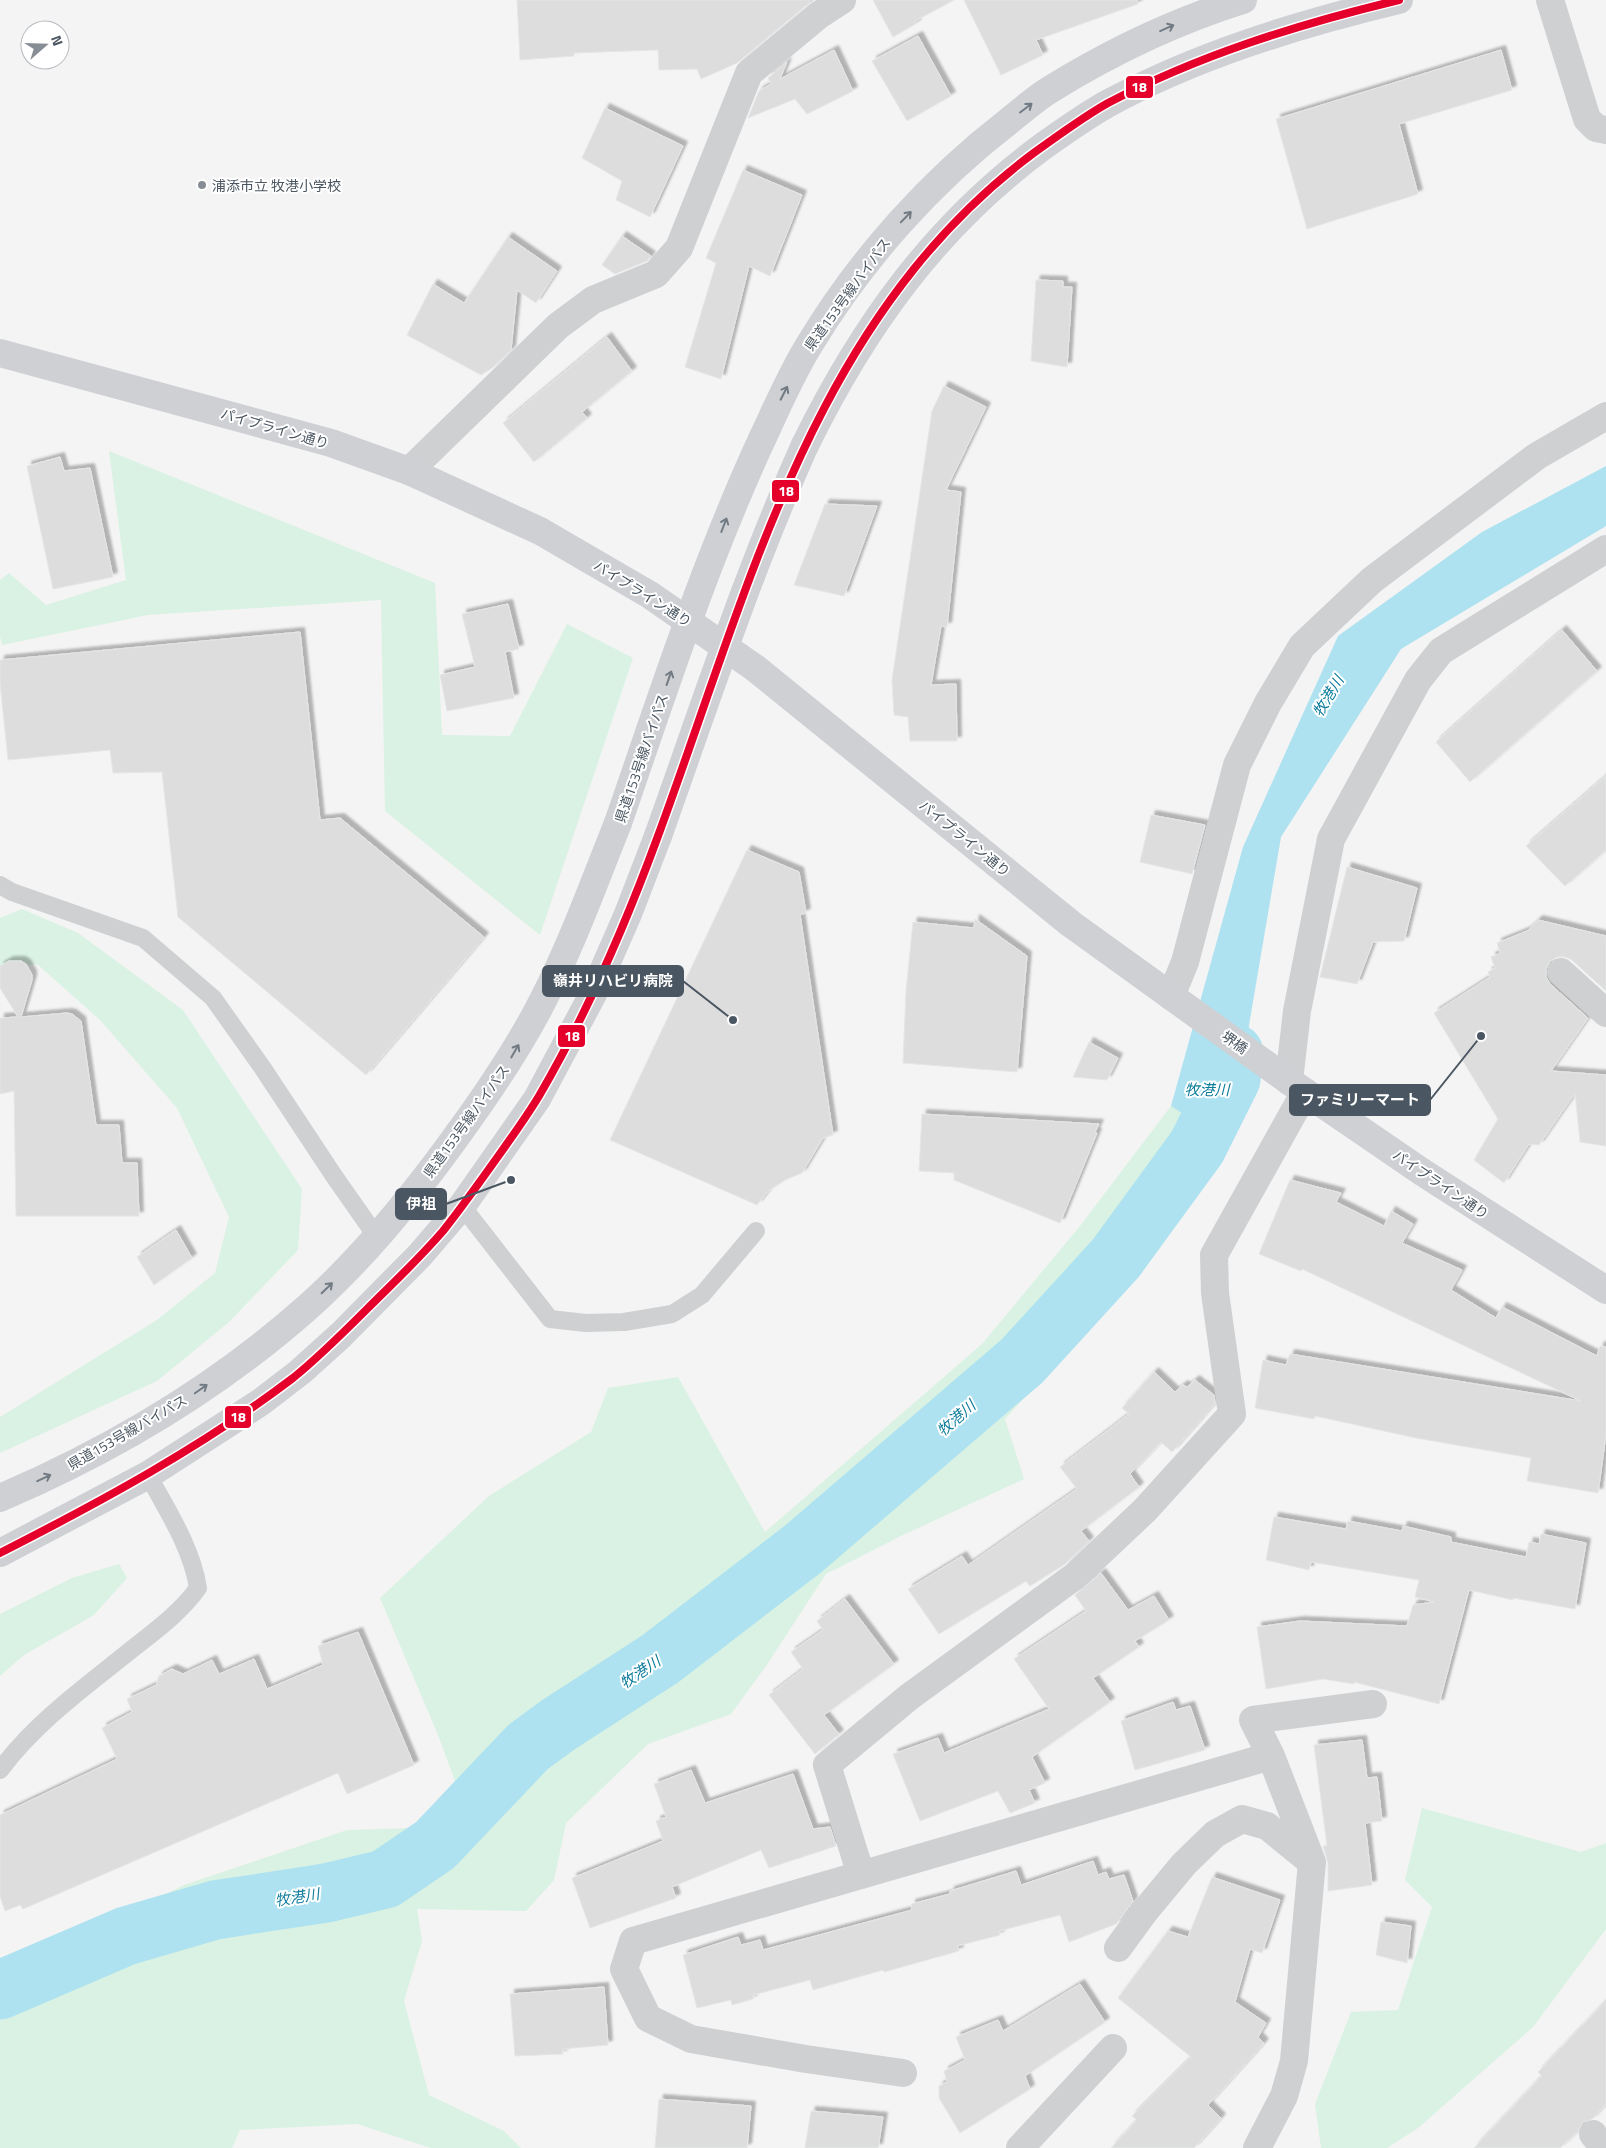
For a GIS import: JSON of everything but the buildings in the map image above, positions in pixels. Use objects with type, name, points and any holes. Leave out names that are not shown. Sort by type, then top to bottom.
[{"type":"main road","name":"県道153号線バイパス","points":[[0,1498],[52,1474],[169,1411],[221,1376],[266,1342],[348,1268],[440,1160],[508,1062],[539,1008],[568,950],[618,823],[734,498],[810,343],[829,315],[897,226],[956,164],[979,144],[1050,90],[1136,42],[1186,20],[1243,0]]},
{"type":"main road","points":[[0,1553],[148,1475],[240,1416],[300,1372],[341,1335],[420,1255],[462,1206],[537,1099],[570,1038],[611,954],[658,836],[752,570],[805,445],[828,398],[858,346],[917,264],[973,205],[1006,174],[1069,128],[1106,105],[1195,64],[1296,28],[1399,0]]},
{"type":"main road","name":"パイプライン通り","points":[[0,353],[331,443],[410,470],[540,531],[650,595],[755,668],[1071,924],[1181,1004]]},
{"type":"main road","name":"堺橋","points":[[1181,1004],[1291,1082]]},
{"type":"main road","name":"パイプライン通り","points":[[1291,1082],[1422,1172],[1605,1287]]},
{"type":"street","points":[[1550,0],[1587,119],[1596,128],[1606,130]]},
{"type":"street","points":[[410,470],[558,326],[593,300],[656,274],[679,248],[749,73],[819,15],[840,1]]},
{"type":"street","points":[[1181,1004],[1185,962],[1237,765],[1268,703],[1302,646],[1380,574],[1537,456],[1606,416]]},
{"type":"street","points":[[861,1875],[827,1765],[909,1697],[1074,1576],[1145,1510],[1232,1414],[1215,1293],[1214,1255],[1291,1082],[1297,1011],[1331,839],[1418,680],[1441,651],[1606,549]]},
{"type":"street","points":[[1561,972],[1606,1013]]},
{"type":"street","points":[[1257,2148],[1284,2096],[1294,2061],[1312,1862],[1270,1756],[1253,1720],[1373,1704]]},
{"type":"street","points":[[903,2073],[806,2059],[691,2039],[648,2018],[624,1969],[633,1941],[1270,1756]]},
{"type":"street","points":[[1118,1948],[1145,1911],[1184,1864],[1215,1834],[1242,1819],[1267,1826],[1312,1862]]},
{"type":"street","points":[[1020,2148],[1113,2048]]},
{"type":"lane","points":[[0,886],[12,892],[143,938],[213,998],[376,1236]]},
{"type":"lane","points":[[462,1206],[550,1319],[586,1323],[624,1322],[672,1314],[702,1295],[756,1231]]},
{"type":"lane","points":[[0,1770],[16,1748],[56,1710],[149,1636],[188,1602],[198,1588],[196,1572],[148,1475]]},
{"type":"green space","points":[[109,451],[435,583],[442,735],[510,736],[567,624],[633,658],[540,935],[385,811],[381,600],[148,615],[2,645],[0,636],[0,580],[9,573],[46,605],[126,580]]},
{"type":"green space","points":[[22,909],[78,933],[183,1010],[302,1189],[298,1250],[229,1322],[157,1381],[0,1453],[0,1417],[157,1320],[215,1273],[229,1217],[177,1108],[100,1020],[37,964],[0,969],[0,918]]},
{"type":"green space","points":[[1171,1106],[1185,1109],[1147,1194],[1056,1300],[1084,1332],[1005,1419],[1024,1479],[903,1535],[826,1574],[766,1666],[731,1714],[648,1744],[566,1823],[554,1880],[526,1911],[417,1909],[422,1941],[404,2001],[429,2095],[504,2131],[521,2148],[431,2148],[357,2124],[240,2130],[232,2148],[0,2148],[0,2008],[58,1948],[184,1885],[347,1830],[413,1828],[455,1781],[438,1735],[380,1598],[489,1496],[591,1432],[608,1388],[678,1377],[765,1532],[982,1344],[1080,1226]]},
{"type":"green space","points":[[119,1564],[127,1578],[94,1615],[24,1655],[0,1676],[0,1614],[72,1578]]},
{"type":"green space","points":[[1422,1808],[1581,1852],[1606,1843],[1606,1929],[1533,2027],[1418,2128],[1387,2148],[1321,2148],[1315,2104],[1351,2012],[1398,2010],[1432,1907],[1405,1880]]},
{"type":"water","name":"牧港川","points":[[1606,466],[1606,526],[1401,649],[1281,837],[1229,1143],[1171,1106],[1243,847],[1338,636],[1482,532]]},
{"type":"waterway","name":"牧港川","points":[[0,1990],[126,1936],[215,1910],[326,1893],[385,1879],[435,1845],[528,1747],[558,1725],[660,1659],[803,1549],[1022,1361],[1116,1258],[1197,1147],[1231,1079],[1234,1053]]},
{"type":"transit line","name":"18","points":[[0,1553],[151,1472],[223,1427],[293,1378],[340,1336],[424,1252],[443,1231],[478,1185],[539,1096],[557,1065],[604,969],[658,836],[758,555],[797,464],[842,376],[895,294],[959,219],[1035,152],[1071,126],[1108,103],[1178,70],[1250,42],[1324,19],[1399,0]]},
{"type":"place","name":"浦添市立 牧港小学校","points":[[202,185]]},
{"type":"place","name":"嶺井リハビリ病院","points":[[733,1020]]},
{"type":"place","name":"ファミリーマート","points":[[1481,1036]]},
{"type":"place","name":"伊祖","points":[[511,1180]]}]
